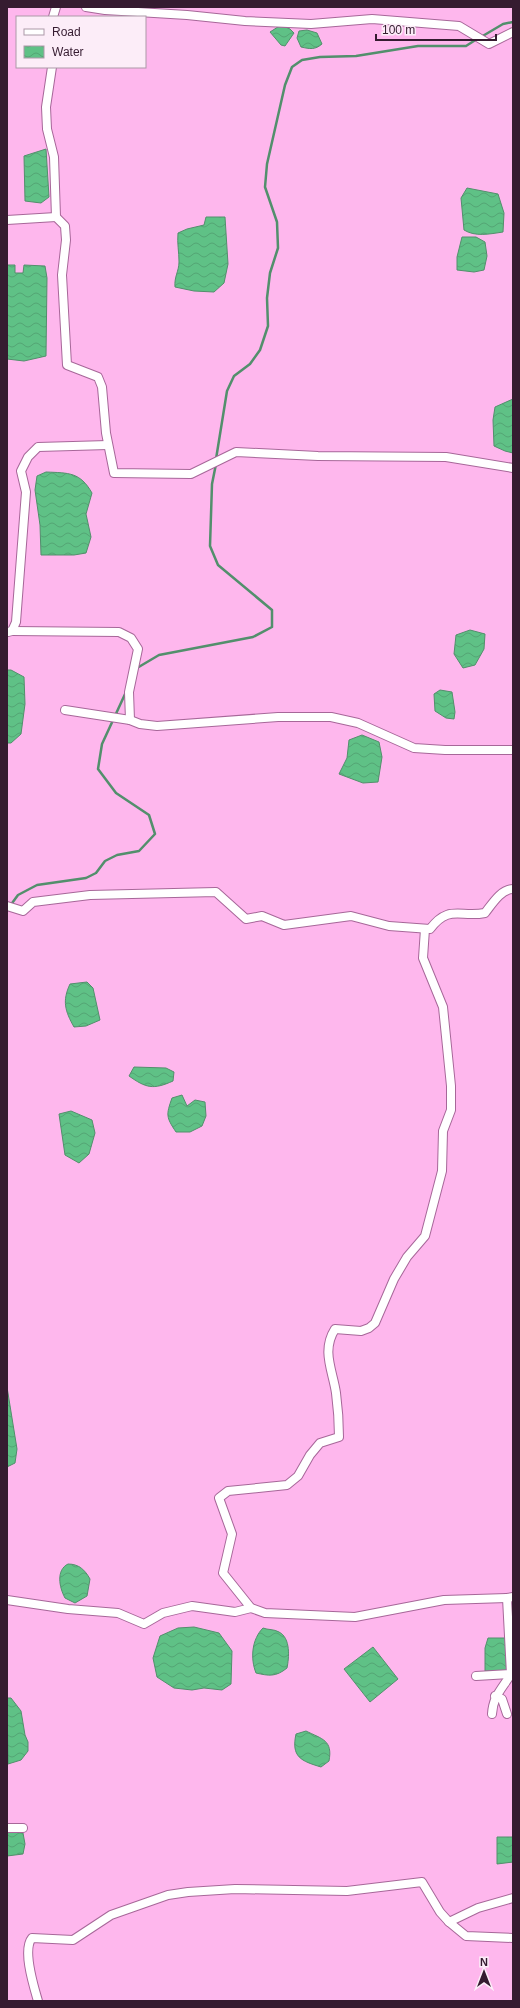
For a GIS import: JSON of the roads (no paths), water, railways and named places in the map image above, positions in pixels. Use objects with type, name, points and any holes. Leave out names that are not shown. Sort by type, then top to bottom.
[{"type":"street","points":[[86,7],[105,10],[187,15],[245,21],[311,24],[372,19],[439,26],[459,26],[483,42],[489,44],[513,32]]},
{"type":"street","points":[[52,68],[46,107],[47,129],[54,157],[56,217],[65,226],[66,240],[62,275],[66,365],[98,377],[102,387],[108,445],[114,473],[191,474],[236,452],[318,456],[446,456],[513,468]]},
{"type":"street","points":[[7,220],[56,217]]},
{"type":"street","points":[[9,632],[16,622],[22,558],[26,492],[21,471],[24,464],[38,447],[108,445]]},
{"type":"street","points":[[9,632],[119,632],[131,638],[138,649],[129,692],[130,720]]},
{"type":"street","points":[[65,710],[130,720],[140,724],[157,726],[278,718],[331,717],[358,723],[414,748],[445,750],[513,750]]},
{"type":"street","points":[[7,906],[23,911],[33,902],[90,895],[216,892],[246,919],[262,916],[284,926],[351,916],[389,926],[430,929],[438,918],[456,912],[472,916],[485,913],[496,898],[510,889],[513,889]]},
{"type":"street","points":[[424,929],[423,958],[443,1007],[451,1086],[451,1110],[443,1131],[442,1171],[425,1236],[407,1257],[394,1279],[375,1323],[369,1328],[361,1331],[336,1329],[331,1338],[329,1358],[331,1375],[336,1392],[339,1437],[320,1443],[310,1455],[298,1476],[287,1485],[228,1491],[219,1498],[232,1534],[223,1573],[251,1608],[264,1613],[355,1617],[444,1600],[510,1598],[511,1674],[495,1696],[492,1714]]},
{"type":"street","points":[[7,1600],[68,1609],[118,1613],[144,1624],[163,1613],[192,1606],[235,1612],[251,1608]]},
{"type":"street","points":[[476,1676],[511,1674]]},
{"type":"street","points":[[495,1696],[502,1699],[507,1714]]},
{"type":"street","points":[[7,1828],[23,1828]]},
{"type":"street","points":[[38,2001],[33,1984],[28,1950],[32,1938],[74,1940],[111,1915],[168,1895],[202,1890],[235,1889],[347,1891],[422,1882],[440,1912],[449,1922],[466,1936],[513,1938]]},
{"type":"street","points":[[449,1922],[478,1908],[513,1898]]},
{"type":"water","points":[[281,25],[290,29],[294,33],[285,46],[281,45],[270,32]]},
{"type":"water","points":[[307,30],[317,33],[322,44],[312,48],[301,47],[297,38],[299,31]]},
{"type":"water","points":[[46,149],[49,197],[41,203],[25,201],[24,156]]},
{"type":"water","points":[[467,188],[498,194],[504,213],[503,232],[473,234],[464,230],[461,198]]},
{"type":"water","points":[[206,217],[225,217],[228,264],[224,283],[214,292],[194,291],[175,287],[179,262],[178,233],[204,225]]},
{"type":"water","points":[[462,237],[476,237],[485,242],[487,256],[484,270],[474,272],[457,270],[457,257]]},
{"type":"water","points":[[7,265],[15,265],[15,273],[23,273],[24,265],[45,266],[47,278],[46,356],[24,361],[7,359]]},
{"type":"water","points":[[513,399],[513,453],[494,446],[493,420],[495,407]]},
{"type":"water","points":[[46,472],[61,473],[78,477],[88,486],[92,493],[86,514],[91,537],[86,553],[74,555],[41,555],[40,525],[35,490],[37,476]]},
{"type":"water","points":[[470,630],[485,634],[484,649],[475,665],[463,668],[454,654],[456,635]]},
{"type":"water","points":[[7,670],[11,670],[24,677],[25,704],[21,734],[11,743],[7,743]]},
{"type":"water","points":[[440,690],[452,692],[455,712],[454,719],[446,718],[435,711],[434,694]]},
{"type":"water","points":[[362,735],[379,742],[382,757],[378,782],[363,783],[339,774],[347,758],[349,740]]},
{"type":"water","points":[[87,982],[93,988],[100,1020],[86,1026],[74,1027],[68,1016],[65,1001],[66,996],[70,984]]},
{"type":"water","points":[[134,1067],[166,1068],[174,1072],[173,1081],[155,1087],[145,1085],[129,1076]]},
{"type":"water","points":[[182,1095],[187,1106],[195,1100],[205,1102],[206,1116],[202,1126],[190,1132],[176,1132],[170,1123],[168,1116],[172,1098]]},
{"type":"water","points":[[71,1111],[92,1120],[95,1133],[89,1154],[79,1163],[65,1155],[59,1114]]},
{"type":"water","points":[[7,1387],[17,1449],[15,1463],[7,1467]]},
{"type":"water","points":[[68,1564],[81,1568],[90,1579],[87,1596],[75,1603],[65,1598],[60,1584],[60,1574],[64,1567]]},
{"type":"water","points":[[194,1627],[219,1633],[232,1651],[231,1684],[222,1690],[204,1688],[192,1690],[174,1688],[157,1677],[153,1658],[160,1636],[178,1628]]},
{"type":"water","points":[[263,1628],[275,1630],[286,1639],[289,1654],[287,1668],[276,1674],[269,1675],[256,1673],[254,1667],[254,1643],[259,1632]]},
{"type":"water","points":[[488,1638],[506,1638],[507,1671],[485,1671],[485,1648]]},
{"type":"water","points":[[373,1647],[398,1679],[370,1702],[344,1669]]},
{"type":"water","points":[[7,1698],[11,1698],[21,1711],[25,1735],[28,1742],[28,1751],[21,1760],[8,1764]]},
{"type":"water","points":[[306,1731],[321,1738],[328,1744],[330,1754],[329,1761],[321,1767],[308,1763],[296,1753],[296,1734]]},
{"type":"water","points":[[7,1830],[19,1831],[23,1833],[25,1844],[23,1854],[7,1856]]},
{"type":"water","points":[[497,1837],[513,1837],[513,1862],[497,1864]]},
{"type":"waterway","points":[[481,37],[503,24],[513,22]]},
{"type":"waterway","points":[[216,459],[227,391],[234,376],[250,364],[260,350],[268,326],[267,298],[270,273],[278,248],[277,222],[265,187],[267,164],[285,85],[292,67],[302,60],[320,57],[356,56],[418,46],[466,46],[477,39]]},
{"type":"waterway","points":[[137,668],[159,655],[253,637],[272,627],[272,610],[218,565],[210,546],[212,484],[216,464]]},
{"type":"waterway","points":[[7,910],[18,895],[37,885],[86,878],[96,873],[105,861],[117,855],[139,851],[155,834],[149,815],[116,793],[98,769],[102,744],[126,692]]}]
